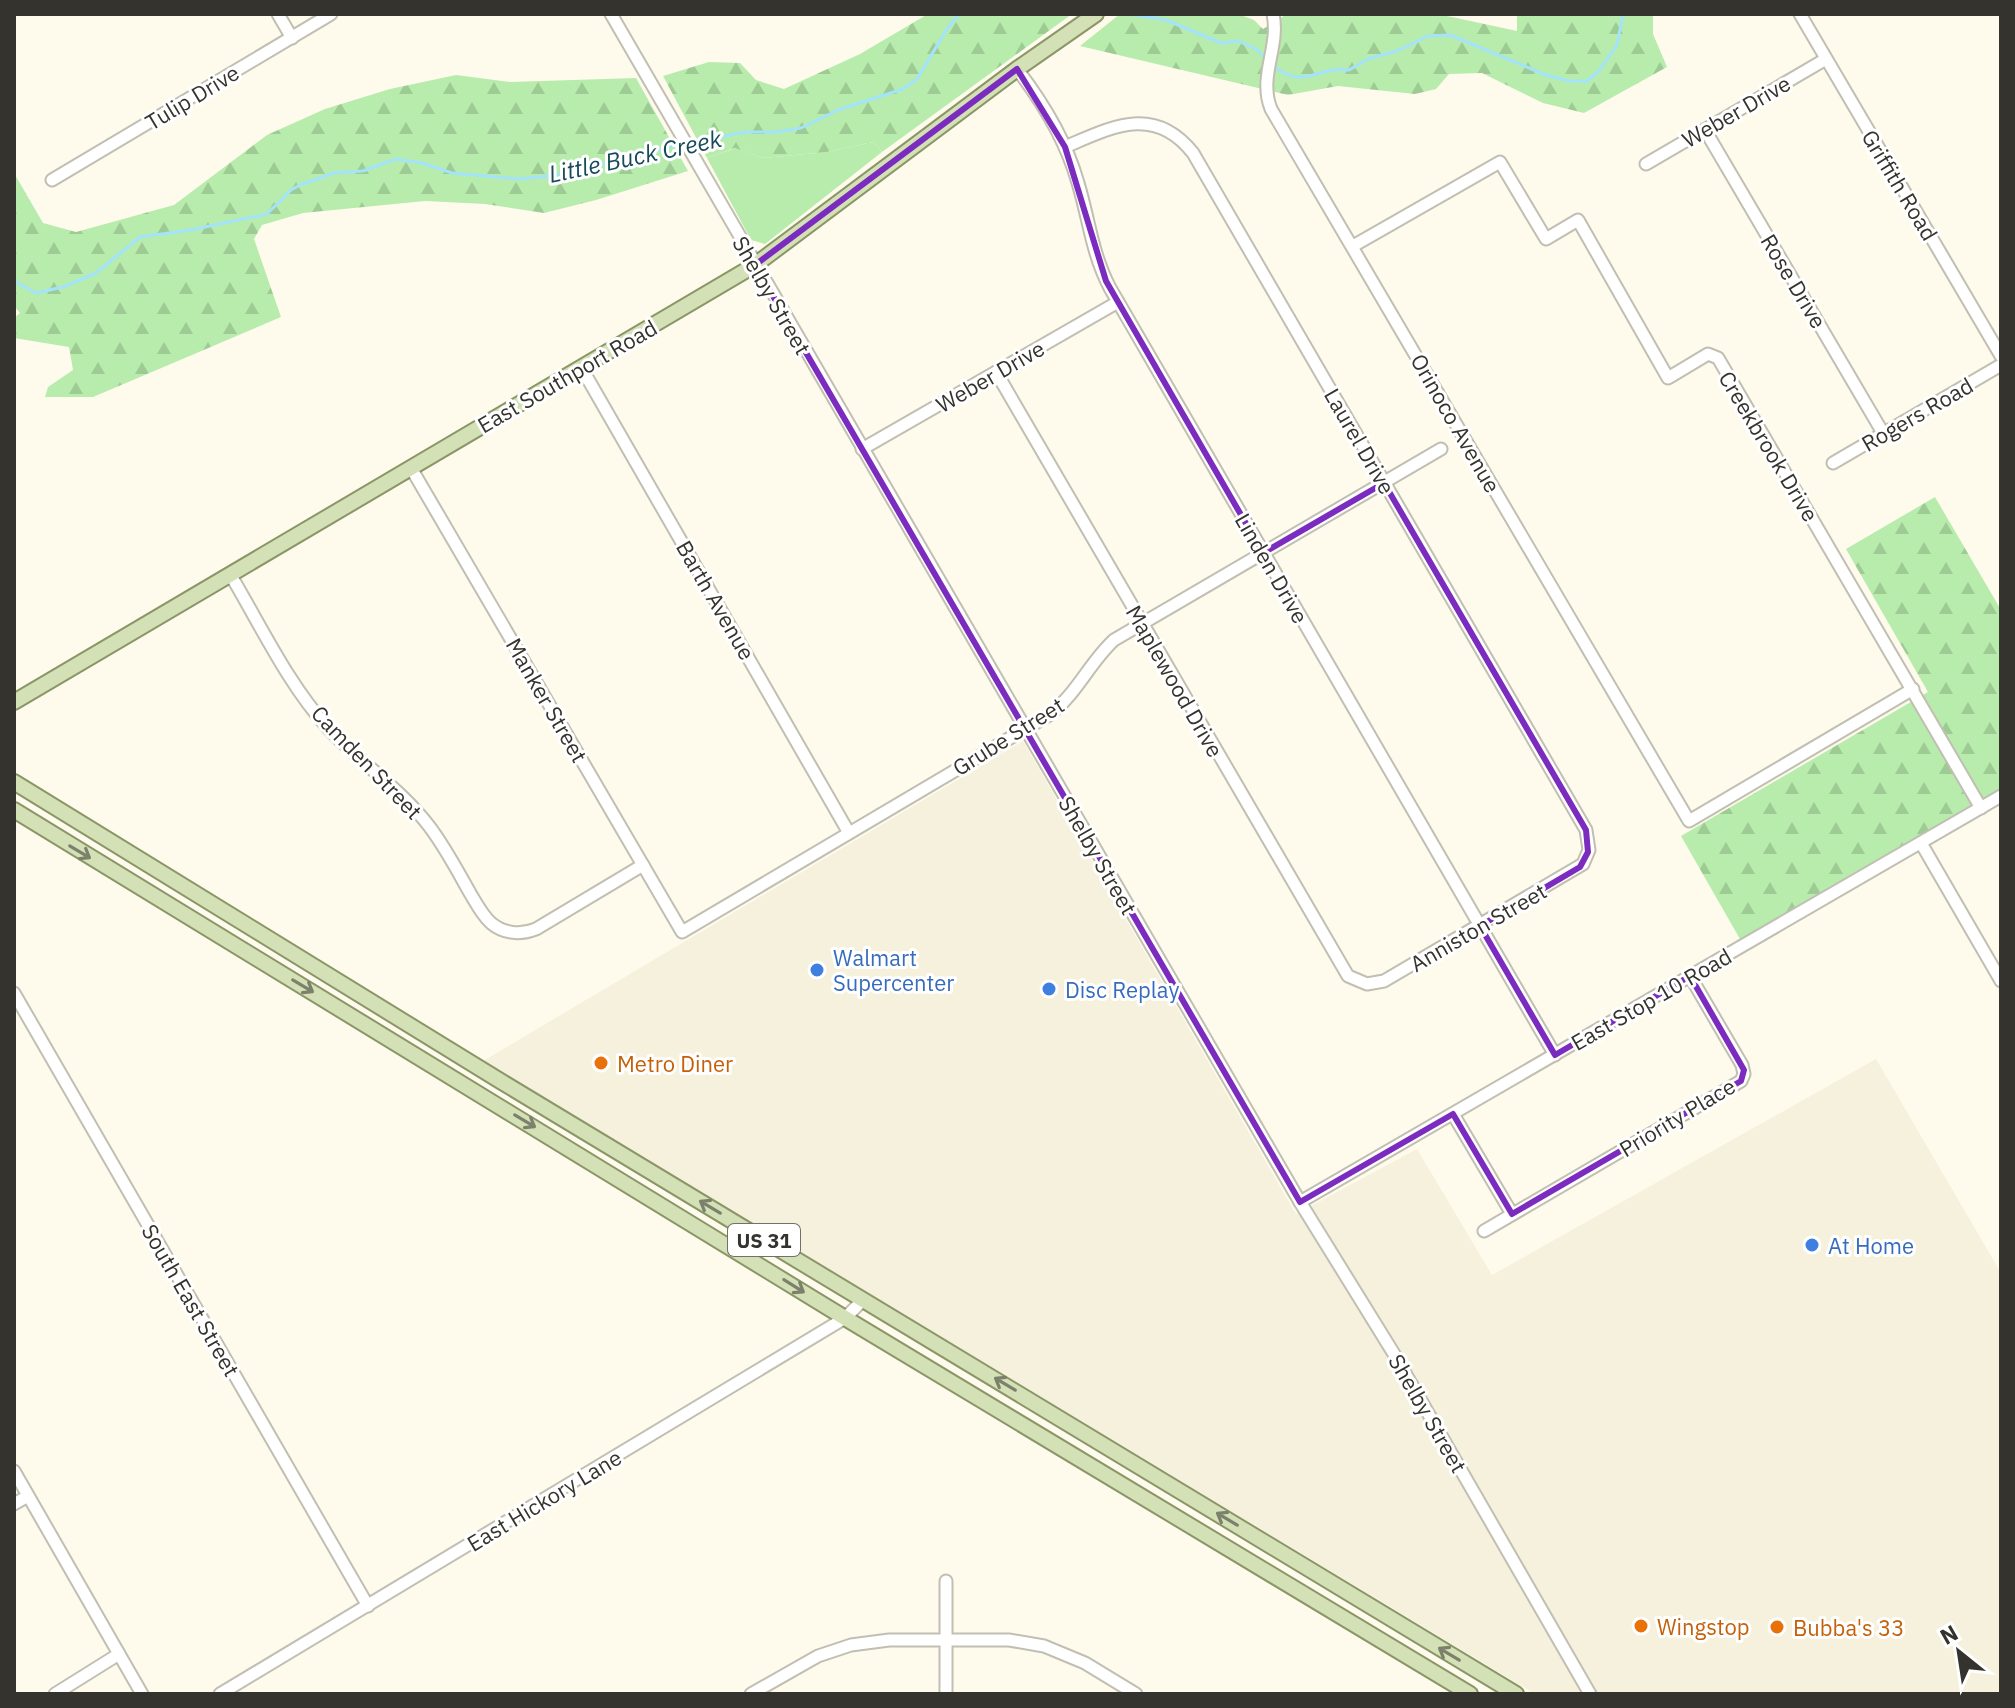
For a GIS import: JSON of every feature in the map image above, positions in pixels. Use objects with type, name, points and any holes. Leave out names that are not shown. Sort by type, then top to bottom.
[{"type":"main road","name":"East Southport Road","points":[[14,702],[755,265],[1017,69],[1093,16]]},
{"type":"main road","name":"US 31","points":[[14,782],[1516,1694]]},
{"type":"main road","name":"US 31","points":[[14,810],[845,1318],[1470,1694]]},
{"type":"street","points":[[278,14],[292,38]]},
{"type":"street","name":"Tulip Drive","points":[[52,180],[331,14]]},
{"type":"street","name":"Shelby Street","points":[[611,14],[1024,729],[1300,1202],[1394,1354],[1590,1694]]},
{"type":"street","name":"Orinoco Avenue","points":[[1273,14],[1275,37],[1266,74],[1266,92],[1271,109],[1689,821],[1913,689]]},
{"type":"street","name":"Griffith Road","points":[[1800,14],[2001,356]]},
{"type":"street","name":"Weber Drive","points":[[1646,164],[1826,59]]},
{"type":"street","name":"Linden Drive","points":[[1017,69],[1047,111],[1065,147],[1082,196],[1094,252],[1118,302],[1555,1055]]},
{"type":"street","name":"Laurel Drive","points":[[1065,147],[1116,125],[1129,123],[1163,129],[1187,146],[1586,830],[1589,842],[1587,854]]},
{"type":"street","name":"Rose Drive","points":[[1705,130],[1883,433]]},
{"type":"street","name":"Creekbrook Drive","points":[[1353,246],[1500,162],[1546,239],[1578,220],[1668,378],[1708,354],[1718,358],[1981,808]]},
{"type":"street","name":"Weber Drive","points":[[862,449],[1118,302]]},
{"type":"street","name":"Rogers Road","points":[[1833,463],[2001,365]]},
{"type":"street","name":"Barth Avenue","points":[[581,367],[849,833]]},
{"type":"street","name":"Maplewood Drive","points":[[996,372],[1344,971],[1361,983]]},
{"type":"street","name":"Grube Street","points":[[682,932],[1060,707],[1104,649],[1441,449]]},
{"type":"street","name":"Manker Street","points":[[411,468],[682,932]]},
{"type":"street","name":"Camden Street","points":[[230,574],[319,718],[415,809],[443,847],[484,916],[494,926],[519,933],[536,929],[643,865]]},
{"type":"street","name":"East Stop 10 Road","points":[[1300,1202],[2001,796]]},
{"type":"street","points":[[1921,843],[2001,981]]},
{"type":"street","name":"Anniston Street","points":[[1361,983],[1384,981],[1577,869],[1587,854]]},
{"type":"street","name":"Priority Place","points":[[1484,1231],[1741,1081],[1744,1074],[1742,1065],[1690,976]]},
{"type":"street","name":"South East Street","points":[[14,993],[368,1606]]},
{"type":"street","points":[[1453,1114],[1512,1214]]},
{"type":"street","name":"East Hickory Lane","points":[[220,1694],[845,1318],[863,1300]]},
{"type":"street","points":[[14,1471],[142,1694]]},
{"type":"street","points":[[14,1504],[28,1496]]},
{"type":"street","points":[[946,1581],[946,1694]]},
{"type":"street","points":[[751,1694],[810,1659],[842,1647],[885,1640],[1009,1640],[1044,1646],[1085,1663],[1136,1694]]},
{"type":"street","points":[[55,1694],[119,1654]]},
{"type":"highlighted area","points":[[1017,69],[1065,147],[1106,281],[1263,553],[1384,483],[1586,830],[1588,852],[1580,867],[1480,926],[1555,1055],[1690,976],[1744,1070],[1741,1081],[1512,1214],[1453,1114],[1300,1202],[755,265]]},
{"type":"shaded area","points":[[1023,741],[1296,1214],[1417,1149],[1492,1275],[1876,1059],[2001,1273],[2001,1694],[1535,1694],[483,1061]]},
{"type":"green space","points":[[928,14],[1072,14],[882,152],[873,142],[827,152],[763,158],[735,148],[707,158],[663,76],[709,62],[740,63],[756,80],[784,89],[860,54]]},
{"type":"green space","points":[[1120,14],[1238,14],[1254,20],[1263,29],[1287,14],[1438,14],[1517,31],[1517,14],[1653,14],[1653,34],[1667,67],[1584,113],[1543,103],[1482,73],[1449,74],[1436,89],[1415,94],[1338,86],[1288,95],[1080,46]]},
{"type":"green space","points":[[456,75],[510,82],[636,78],[688,171],[544,213],[485,204],[425,201],[303,213],[262,225],[254,239],[281,317],[93,397],[45,397],[48,387],[73,370],[69,347],[14,338],[14,318],[20,313],[14,306],[14,173],[43,223],[76,232],[174,205],[267,135],[325,109],[390,89]]},
{"type":"green space","points":[[873,142],[882,152],[765,244],[751,240],[707,158],[736,148],[763,158],[827,152]]},
{"type":"green space","points":[[1935,497],[2001,610],[2001,788],[1740,939],[1681,836],[1928,692],[1846,549]]},
{"type":"waterway","name":"Little Buck Creek","points":[[691,143],[745,132],[801,128],[838,110],[903,89],[917,79],[959,14]]},
{"type":"waterway","name":"Little Buck Creek","points":[[1128,14],[1166,20],[1221,43],[1238,41],[1256,49],[1268,60]]},
{"type":"waterway","name":"Little Buck Creek","points":[[1273,65],[1283,73],[1302,77],[1338,69],[1349,70],[1368,59],[1397,51],[1428,36],[1450,35],[1546,75],[1569,81],[1587,81],[1599,71],[1617,45],[1623,14]]},
{"type":"waterway","name":"Little Buck Creek","points":[[14,281],[36,293],[63,287],[96,273],[140,237],[267,214],[300,185],[334,173],[363,171],[396,159],[422,163],[452,173],[519,179],[558,175],[683,144]]},
{"type":"place","name":"Walmart Supercenter","points":[[817,970]]},
{"type":"place","name":"Disc Replay","points":[[1049,989]]},
{"type":"place","name":"Metro Diner","points":[[601,1063]]},
{"type":"place","name":"At Home","points":[[1812,1245]]},
{"type":"place","name":"Wingstop","points":[[1641,1626]]},
{"type":"place","name":"Bubba's 33","points":[[1777,1627]]}]
